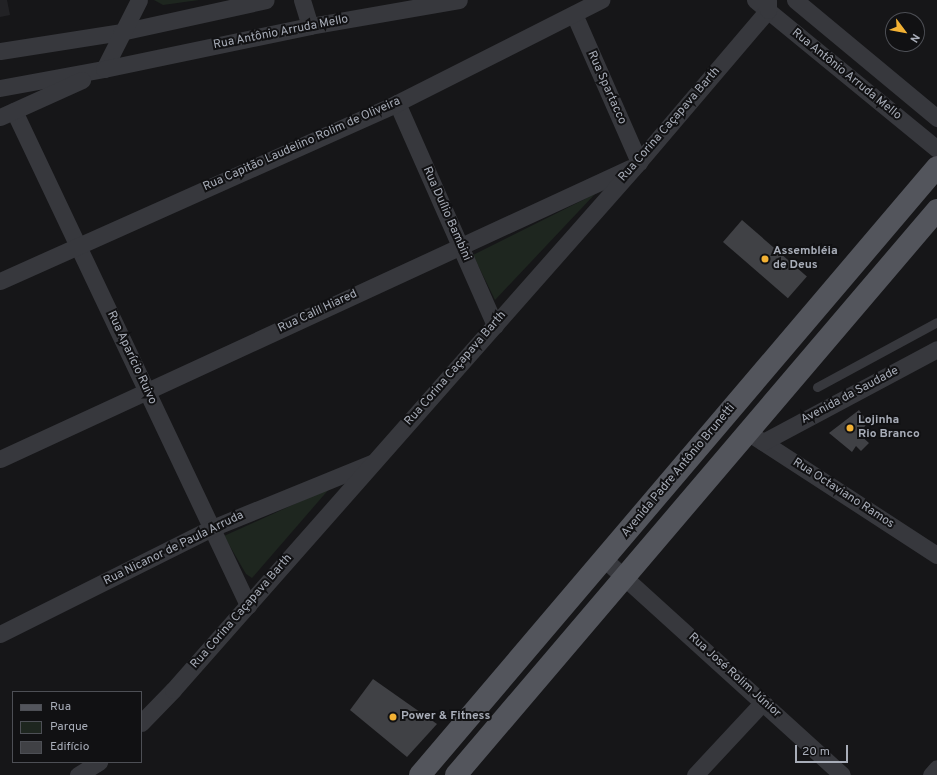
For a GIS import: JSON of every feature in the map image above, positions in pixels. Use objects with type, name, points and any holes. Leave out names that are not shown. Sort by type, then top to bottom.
[{"type":"main road","name":"Avenida Padre Antônio Brunetti","points":[[420,775],[937,167]]},
{"type":"main road","points":[[456,775],[625,577],[756,438],[937,210]]},
{"type":"street","points":[[7,114],[104,69],[121,32],[139,0]]},
{"type":"street","points":[[0,51],[121,32],[266,0]]},
{"type":"street","points":[[302,0],[310,26]]},
{"type":"street","name":"Rua Antônio Arruda Mello","points":[[104,69],[310,26],[459,0]]},
{"type":"street","name":"Rua Capitão Laudelino Rolim de Oliveira","points":[[0,281],[77,245],[397,103],[601,0]]},
{"type":"street","name":"Rua Antônio Arruda Mello","points":[[795,0],[937,118]]},
{"type":"street","name":"Rua Antônio Arruda Mello","points":[[764,3],[937,149]]},
{"type":"street","name":"Rua Corina Caçapava Barth","points":[[142,722],[248,605],[637,164],[764,3]]},
{"type":"street","name":"Rua Spartacco","points":[[574,14],[637,164]]},
{"type":"street","points":[[0,88],[104,69]]},
{"type":"street","name":"Rua Duílio Bambini","points":[[397,103],[495,325]]},
{"type":"street","name":"Rua Aparício Ruivo","points":[[7,114],[77,245],[248,605]]},
{"type":"street","name":"Rua Calil Hiared","points":[[0,459],[637,164]]},
{"type":"street","name":"Avenida da Saudade","points":[[756,438],[937,349]]},
{"type":"street","name":"Rua Octaviano Ramos","points":[[756,438],[937,555]]},
{"type":"street","name":"Rua Nicanor de Paula Arruda","points":[[0,634],[212,528],[374,462]]},
{"type":"street","name":"Rua José Rolim Júnior","points":[[604,559],[842,775]]},
{"type":"street","points":[[695,775],[763,702]]},
{"type":"street","points":[[78,775],[97,763]]},
{"type":"street","points":[[931,775],[937,768]]},
{"type":"lane","name":"Avenida da Saudade","points":[[817,387],[937,322]]},
{"type":"shaded area","points":[[0,0],[7,0],[10,15],[0,17]]},
{"type":"green space","points":[[154,0],[199,0],[163,5]]},
{"type":"green space","points":[[595,194],[495,300],[473,255]]},
{"type":"green space","points":[[330,488],[252,578],[246,574],[224,536]]},
{"type":"building","name":"Assembléia de Deus","points":[[742,220],[807,276],[788,298],[723,242]]},
{"type":"building","name":"Lojinha Rio Branco","points":[[859,410],[868,422],[859,434],[869,443],[861,451],[856,446],[852,452],[829,433]]},
{"type":"building","name":"Power & Fitness","points":[[373,679],[437,724],[407,757],[350,710]]},
{"type":"place","name":"Assembléia de Deus","points":[[765,259]]},
{"type":"place","name":"Lojinha Rio Branco","points":[[850,428]]},
{"type":"place","name":"Power & Fitness","points":[[393,717]]}]
